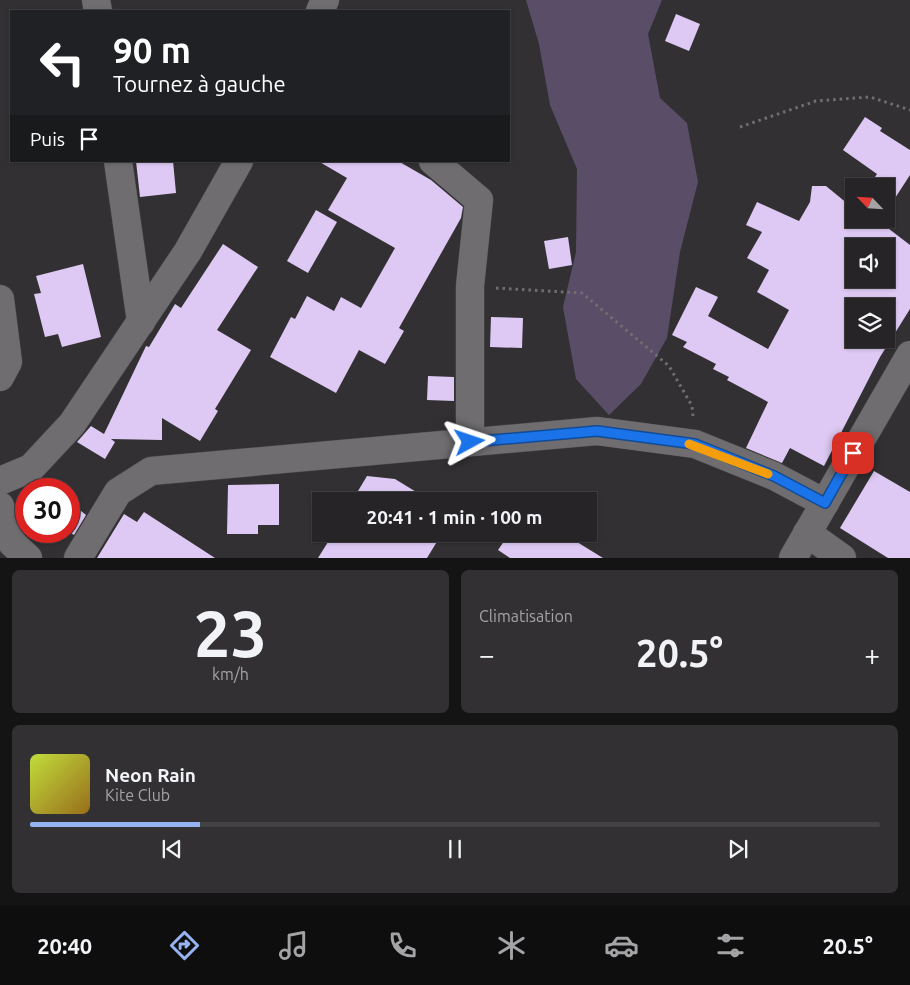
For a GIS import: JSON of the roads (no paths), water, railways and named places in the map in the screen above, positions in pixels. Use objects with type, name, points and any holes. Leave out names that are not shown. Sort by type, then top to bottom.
[{"type":"street","points":[[118,162],[141,322]]},
{"type":"street","points":[[0,481],[31,468],[72,424],[188,251],[238,162]]},
{"type":"street","points":[[434,162],[479,200],[470,286],[470,442]]},
{"type":"street","points":[[0,298],[8,362],[0,376]]},
{"type":"street","points":[[794,558],[910,355]]},
{"type":"street","points":[[78,558],[118,492],[151,471],[597,431],[695,444],[774,476],[825,503]]},
{"type":"street","points":[[0,506],[12,543],[28,558]]},
{"type":"street","points":[[807,533],[842,558]]}]
